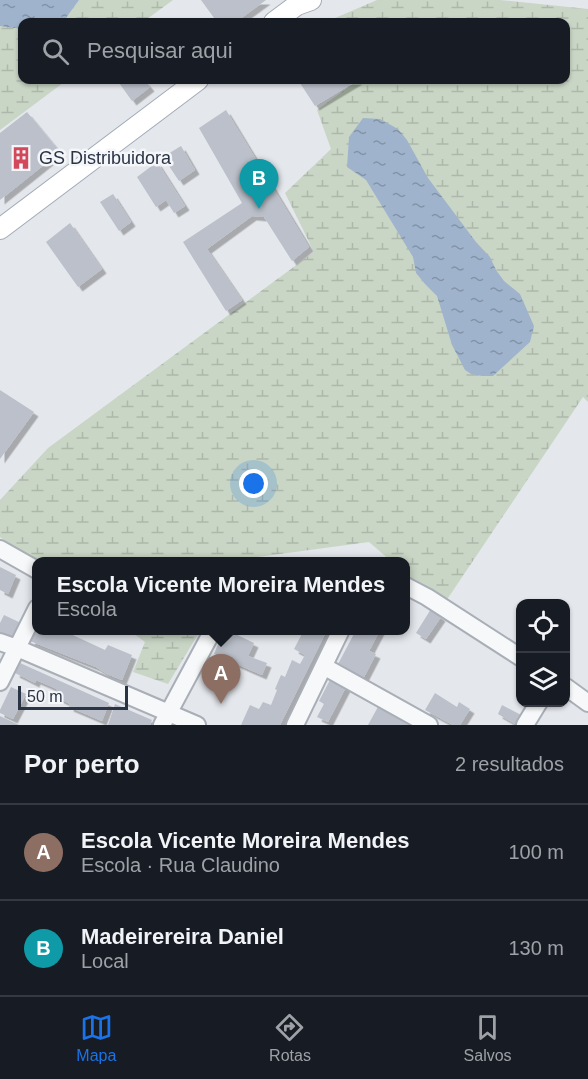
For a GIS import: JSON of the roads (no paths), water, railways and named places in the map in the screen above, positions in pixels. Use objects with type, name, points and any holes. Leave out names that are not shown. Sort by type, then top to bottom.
[{"type":"main road","points":[[280,18],[303,2]]},
{"type":"main road","points":[[0,229],[193,84]]},
{"type":"street","points":[[0,549],[32,568]]},
{"type":"street","points":[[410,588],[516,654]]},
{"type":"street","points":[[0,682],[32,616]]},
{"type":"street","points":[[166,719],[210,635]]},
{"type":"street","points":[[296,725],[339,635]]},
{"type":"street","points":[[0,642],[166,719],[197,725]]},
{"type":"street","points":[[325,667],[429,725]]},
{"type":"street","points":[[570,690],[588,703]]},
{"type":"street","points":[[525,725],[535,707]]},
{"type":"water","points":[[0,0],[79,0],[66,18],[18,18],[18,28],[0,26]]},
{"type":"water","points":[[363,118],[380,119],[398,129],[407,140],[428,178],[490,257],[504,281],[520,294],[534,326],[530,342],[493,376],[471,374],[465,370],[452,345],[437,296],[416,273],[413,257],[366,180],[347,167],[349,137]]},
{"type":"place","name":"GS Distribuidora","points":[[21,158]]},
{"type":"place","name":"Madeirereira Daniel","points":[[259,209]]},
{"type":"place","name":"Escola Vicente Moreira Mendes","points":[[221,704]]}]
